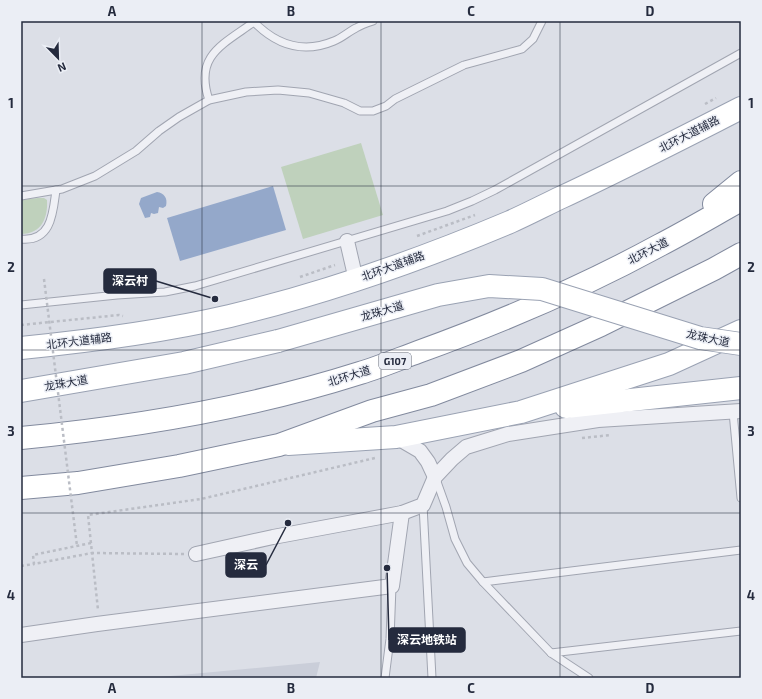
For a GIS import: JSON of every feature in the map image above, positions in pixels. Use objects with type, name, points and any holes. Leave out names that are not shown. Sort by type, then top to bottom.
[{"type":"main road","name":"北环大道辅路","points":[[21,348],[76,343],[155,331],[229,316],[294,299],[356,280],[436,251],[511,221],[587,185],[741,108]]},
{"type":"main road","points":[[659,246],[741,182]]},
{"type":"main road","name":"北环大道","points":[[21,438],[83,432],[192,415],[272,398],[361,373],[497,322],[583,284],[659,246],[741,200]]},
{"type":"main road","points":[[279,445],[372,411],[431,395],[521,361],[608,321],[714,269],[741,254]]},
{"type":"main road","name":"龙珠大道","points":[[21,391],[184,363],[278,341],[438,295],[489,286],[542,289],[700,338],[741,344]]},
{"type":"main road","points":[[522,412],[668,364],[741,331]]},
{"type":"main road","points":[[21,488],[78,483],[179,466],[279,445],[396,437],[522,412],[741,388]]},
{"type":"street","points":[[347,241],[356,280]]},
{"type":"street","points":[[196,554],[273,537],[402,513],[422,505],[435,477],[452,458],[466,447],[508,434],[598,420],[737,411]]},
{"type":"street","points":[[396,437],[420,451],[428,462],[435,477]]},
{"type":"street","points":[[21,635],[392,586],[402,513]]},
{"type":"lane","points":[[210,100],[205,87],[205,72],[210,58],[219,47],[253,22],[277,41],[295,47],[319,46],[336,40],[356,28],[373,21]]},
{"type":"lane","points":[[21,196],[56,190],[95,176],[116,165],[136,151],[159,130],[210,100],[246,92],[278,90],[309,93],[344,103],[360,111],[373,111],[386,106],[408,92],[464,65],[522,50],[533,39],[542,21]]},
{"type":"lane","points":[[21,305],[116,295],[166,292],[195,286],[447,211],[502,186],[741,53]]},
{"type":"lane","points":[[21,239],[37,236],[45,231],[50,224],[53,214],[56,190]]},
{"type":"lane","points":[[737,411],[741,498]]},
{"type":"lane","points":[[435,477],[446,507],[455,539],[467,563],[483,582],[551,653],[589,678]]},
{"type":"lane","points":[[422,505],[432,678]]},
{"type":"lane","points":[[483,582],[741,550]]},
{"type":"lane","points":[[385,678],[390,639],[392,586]]},
{"type":"lane","points":[[551,653],[741,631]]},
{"type":"path","points":[[297,278],[335,265]]},
{"type":"path","points":[[44,280],[77,546]]},
{"type":"path","points":[[21,325],[119,315],[127,318]]},
{"type":"path","points":[[576,439],[615,434]]},
{"type":"path","points":[[98,612],[88,515],[201,499],[376,458]]},
{"type":"path","points":[[34,564],[33,555],[91,543]]},
{"type":"path","points":[[21,566],[92,553],[196,554]]},
{"type":"shaded area","points":[[320,662],[316,678],[149,678]]},
{"type":"green space","points":[[361,143],[383,215],[303,239],[281,167]]},
{"type":"green space","points":[[44,198],[47,200],[45,218],[39,228],[28,233],[21,234],[21,200]]},
{"type":"water","points":[[273,186],[286,230],[180,261],[167,218]]},
{"type":"water","points":[[157,192],[162,193],[165,196],[166,206],[163,208],[159,207],[158,213],[151,213],[150,217],[145,218],[139,204],[141,198]]},
{"type":"place","name":"深云村","points":[[215,299]]},
{"type":"place","name":"深云","points":[[288,523]]},
{"type":"place","name":"深云地铁站","points":[[387,568]]}]
